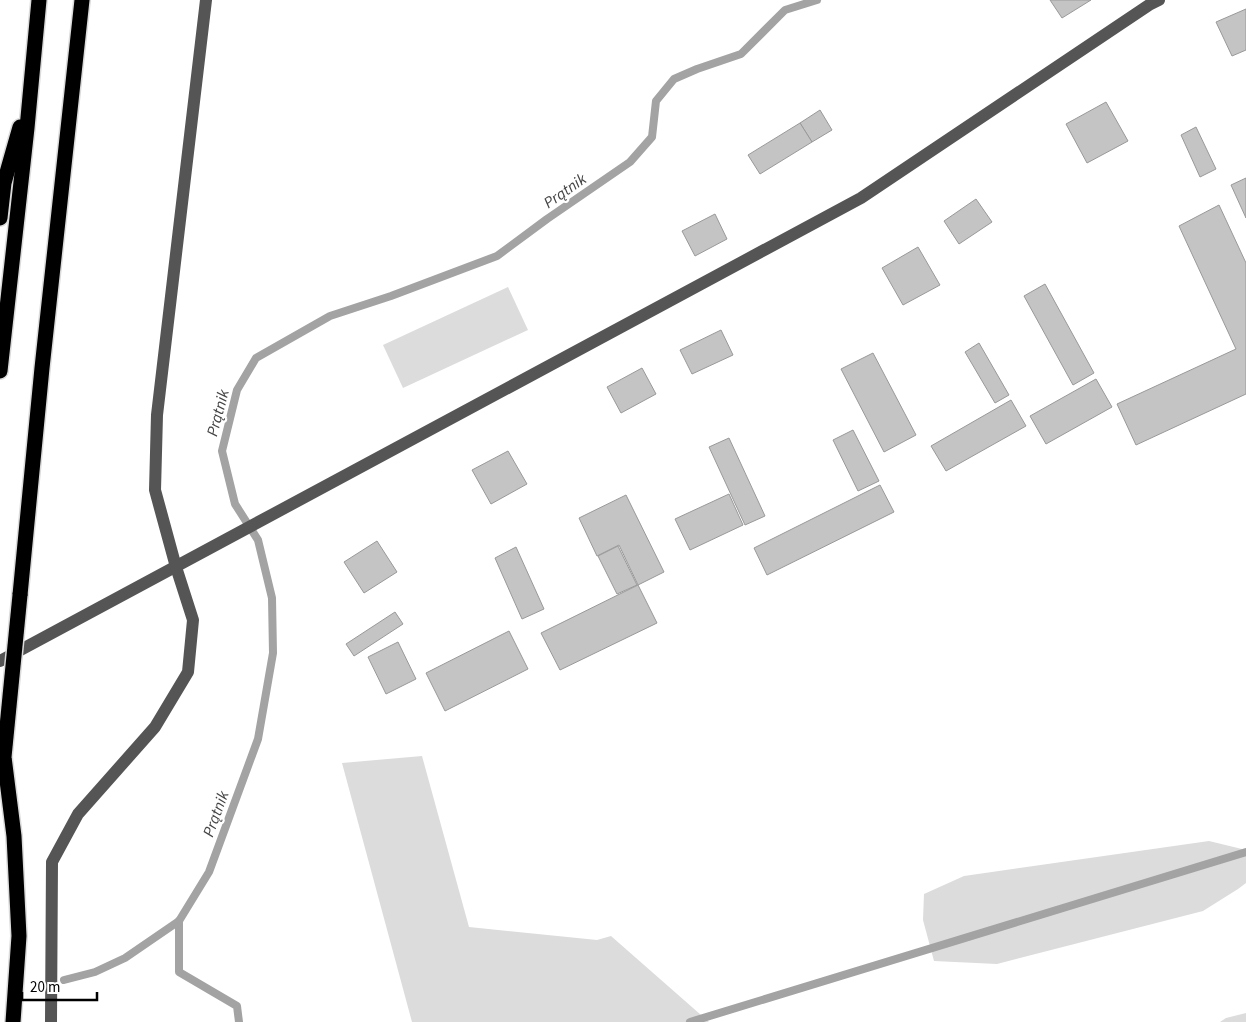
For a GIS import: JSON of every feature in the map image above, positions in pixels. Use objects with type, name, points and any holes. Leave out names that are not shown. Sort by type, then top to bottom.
[{"type":"highway","points":[[0,371],[39,0]]},
{"type":"highway","points":[[0,791],[42,368],[82,0]]},
{"type":"highway","points":[[0,218],[4,183],[31,88]]},
{"type":"highway","points":[[4,757],[14,836],[18,936],[13,1022]]},
{"type":"street","points":[[51,1022],[52,862],[78,814],[155,727],[188,672],[193,620],[155,490],[157,415],[206,0]]},
{"type":"street","points":[[0,661],[861,198],[1159,0]]},
{"type":"shaded area","points":[[508,287],[528,330],[403,388],[383,345]]},
{"type":"shaded area","points":[[422,756],[469,927],[597,940],[611,936],[709,1022],[412,1022],[342,763]]},
{"type":"shaded area","points":[[1209,841],[1246,850],[1246,883],[1203,911],[997,964],[934,961],[923,920],[924,894],[964,876]]},
{"type":"shaded area","points":[[1246,1013],[1246,1022],[1220,1022],[1226,1018]]},
{"type":"building","points":[[1050,0],[1091,0],[1062,18]]},
{"type":"building","points":[[1246,9],[1246,50],[1232,56],[1216,22]]},
{"type":"building","points":[[1106,102],[1128,141],[1087,163],[1066,124]]},
{"type":"building","points":[[820,110],[832,130],[812,142],[800,123]]},
{"type":"building","points":[[800,123],[812,142],[760,174],[748,155]]},
{"type":"building","points":[[1196,127],[1216,169],[1200,177],[1181,135]]},
{"type":"building","points":[[1246,178],[1246,218],[1231,185]]},
{"type":"building","points":[[976,199],[992,222],[959,244],[944,221]]},
{"type":"building","points":[[1219,205],[1246,263],[1246,394],[1136,445],[1117,404],[1236,349],[1179,226]]},
{"type":"building","points":[[715,214],[727,239],[695,256],[682,231]]},
{"type":"building","points":[[918,247],[940,285],[903,305],[882,268]]},
{"type":"building","points":[[1045,284],[1094,373],[1073,385],[1024,296]]},
{"type":"building","points":[[721,330],[733,355],[692,374],[680,350]]},
{"type":"building","points":[[979,343],[1009,395],[995,403],[965,352]]},
{"type":"building","points":[[873,353],[916,435],[884,452],[841,369]]},
{"type":"building","points":[[642,368],[656,394],[621,413],[607,387]]},
{"type":"building","points":[[1096,379],[1112,407],[1046,444],[1030,416]]},
{"type":"building","points":[[1011,400],[1026,426],[946,471],[931,446]]},
{"type":"building","points":[[853,430],[879,481],[858,491],[833,440]]},
{"type":"building","points":[[729,438],[765,516],[745,525],[709,447]]},
{"type":"building","points":[[508,451],[527,484],[491,504],[472,470]]},
{"type":"building","points":[[880,485],[894,512],[767,575],[754,548]]},
{"type":"building","points":[[729,494],[743,525],[690,550],[675,519]]},
{"type":"building","points":[[626,495],[664,572],[638,585],[619,545],[597,556],[579,518]]},
{"type":"building","points":[[377,541],[397,572],[364,593],[344,562]]},
{"type":"building","points":[[618,546],[637,585],[617,594],[598,556]]},
{"type":"building","points":[[516,547],[544,609],[522,619],[495,558]]},
{"type":"building","points":[[638,585],[657,623],[560,670],[541,633]]},
{"type":"building","points":[[395,612],[403,624],[354,656],[346,644]]},
{"type":"building","points":[[509,631],[528,669],[445,711],[426,673]]},
{"type":"building","points":[[398,642],[416,679],[386,694],[368,657]]},
{"type":"waterway","name":"Prątnik","points":[[64,980],[95,972],[125,958],[179,921],[209,872],[258,739],[273,653],[272,598],[258,540],[235,504],[222,451],[237,390],[256,358],[330,316],[391,296],[497,256],[630,162],[652,137],[656,101],[674,79],[741,54],[785,10],[817,0]]},
{"type":"waterway","points":[[690,1022],[1246,852]]},
{"type":"waterway","points":[[179,921],[179,972],[237,1006],[239,1022]]}]
